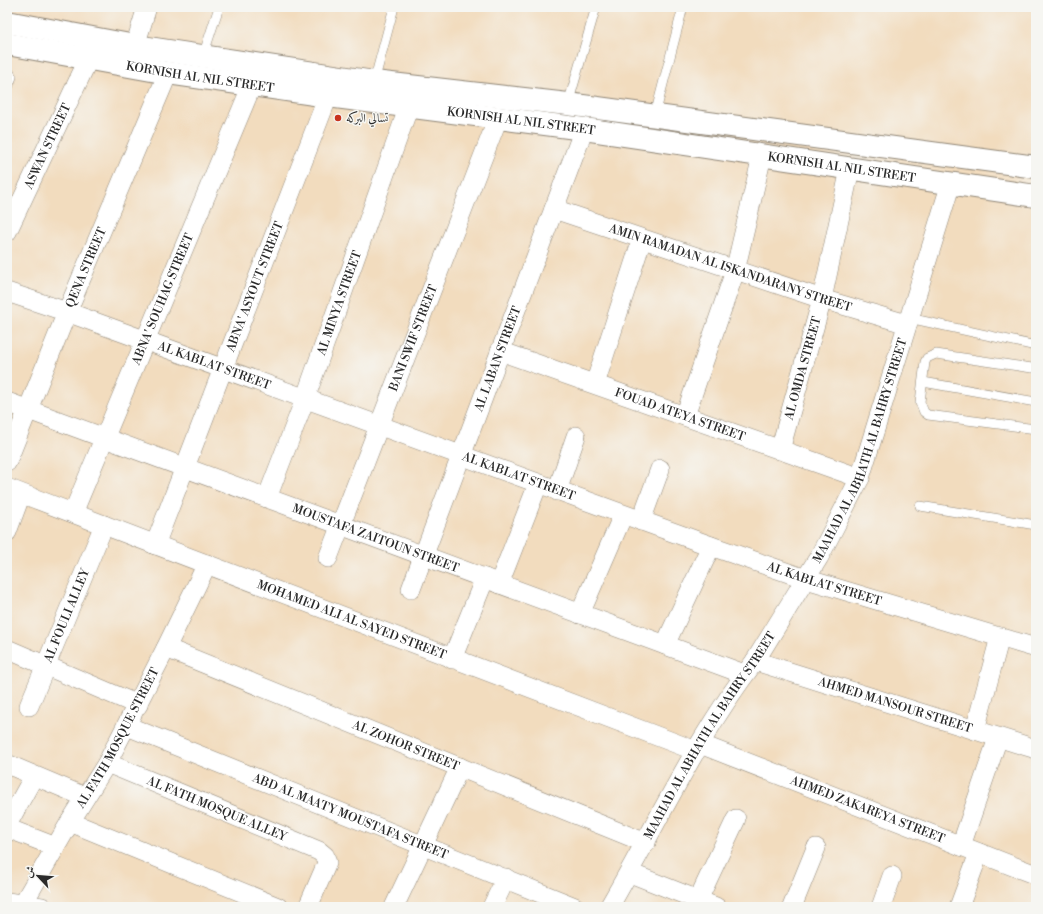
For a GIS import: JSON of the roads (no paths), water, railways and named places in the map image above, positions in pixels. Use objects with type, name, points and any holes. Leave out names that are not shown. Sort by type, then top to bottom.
[{"type":"main road","name":"KORNISH AL NIL STREET","points":[[7,22],[134,46],[374,82],[619,110],[1036,167]]},
{"type":"main road","name":"KORNISH AL NIL STREET","points":[[7,44],[88,60],[252,86],[584,128],[762,156],[1036,196]]},
{"type":"main road","points":[[614,133],[619,110]]},
{"type":"street","points":[[134,46],[147,7]]},
{"type":"street","name":"ASWAN STREET","points":[[7,232],[88,60]]},
{"type":"street","name":"QENA STREET","points":[[7,462],[67,312],[168,73]]},
{"type":"street","name":"ABNA' SOUHAG STREET","points":[[73,513],[252,86]]},
{"type":"street","name":"ABNA' ASYOUT STREET","points":[[156,545],[328,96]]},
{"type":"street","name":"AL MINYA STREET","points":[[267,498],[305,399],[409,106]]},
{"type":"street","name":"BANI SWIF STREET","points":[[328,558],[498,118]]},
{"type":"street","name":"AL LABAN STREET","points":[[411,589],[584,128]]},
{"type":"street","points":[[685,416],[735,271],[762,156]]},
{"type":"street","name":"AL OMDA STREET","points":[[780,450],[822,299],[850,169]]},
{"type":"street","name":"MAAHAD AL ABHATH AL BAHRY STREET","points":[[610,907],[698,748],[819,558],[860,478],[951,183]]},
{"type":"street","name":"AMIN RAMADAN AL ISKANDARANY STREET","points":[[554,209],[822,299],[908,321]]},
{"type":"street","points":[[595,384],[642,239]]},
{"type":"street","name":"AL KABLAT STREET","points":[[7,292],[145,340],[623,515],[806,579],[1036,648]]},
{"type":"street","name":"FOUAD ATEYA STREET","points":[[500,351],[860,478]]},
{"type":"street","name":"MOUSTAFA ZAITOUN STREET","points":[[7,402],[665,645],[750,668]]},
{"type":"street","points":[[557,491],[576,436]]},
{"type":"street","points":[[641,521],[660,469]]},
{"type":"street","points":[[452,659],[492,581],[538,484]]},
{"type":"street","points":[[7,532],[14,491]]},
{"type":"street","name":"MOHAMED ALI AL SAYED STREET","points":[[14,491],[452,659],[698,748]]},
{"type":"street","points":[[580,614],[623,515]]},
{"type":"street","name":"AL FOULI ALLEY","points":[[29,706],[104,525]]},
{"type":"street","points":[[665,645],[711,546]]},
{"type":"street","name":"AL FATH MOSQUE STREET","points":[[17,904],[56,847],[85,797],[107,764],[138,705],[207,564]]},
{"type":"street","points":[[975,730],[1000,637]]},
{"type":"street","name":"AL ZOHOR STREET","points":[[166,648],[646,843]]},
{"type":"street","points":[[7,649],[45,667],[138,705]]},
{"type":"street","name":"AHMED MANSOUR STREET","points":[[750,668],[975,730],[1036,749]]},
{"type":"street","name":"ABD AL MAATY MOUSTAFA STREET","points":[[127,726],[575,907]]},
{"type":"street","points":[[959,907],[970,849],[998,738]]},
{"type":"street","name":"AHMED ZAKAREYA STREET","points":[[698,748],[1036,875]]},
{"type":"street","points":[[7,764],[85,797]]},
{"type":"street","name":"AL FATH MOSQUE ALLEY","points":[[107,764],[308,845],[325,856],[327,863],[308,907]]},
{"type":"street","points":[[394,907],[460,767]]},
{"type":"street","points":[[7,824],[34,776]]},
{"type":"street","points":[[698,900],[736,818]]},
{"type":"street","points":[[70,822],[278,907]]},
{"type":"street","points":[[7,828],[56,847]]},
{"type":"street","points":[[792,907],[816,848]]},
{"type":"street","points":[[630,873],[716,907]]},
{"type":"street","points":[[881,907],[892,876]]},
{"type":"street","points":[[492,907],[506,878]]},
{"type":"street","points":[[17,904],[42,907]]},
{"type":"lane","points":[[203,56],[219,7]]},
{"type":"lane","points":[[374,82],[394,7]]},
{"type":"lane","points":[[568,104],[596,7]]},
{"type":"lane","points":[[655,115],[683,7]]},
{"type":"lane","points":[[7,69],[12,77],[7,90]]},
{"type":"lane","points":[[908,321],[1036,346]]},
{"type":"lane","points":[[1036,368],[936,354],[927,358],[925,362],[920,402],[924,412],[928,415],[1036,429]]},
{"type":"lane","points":[[923,382],[1036,402]]},
{"type":"lane","points":[[920,506],[1036,525]]},
{"type":"place","name":"تسالي البركه","points":[[338,118]]}]
